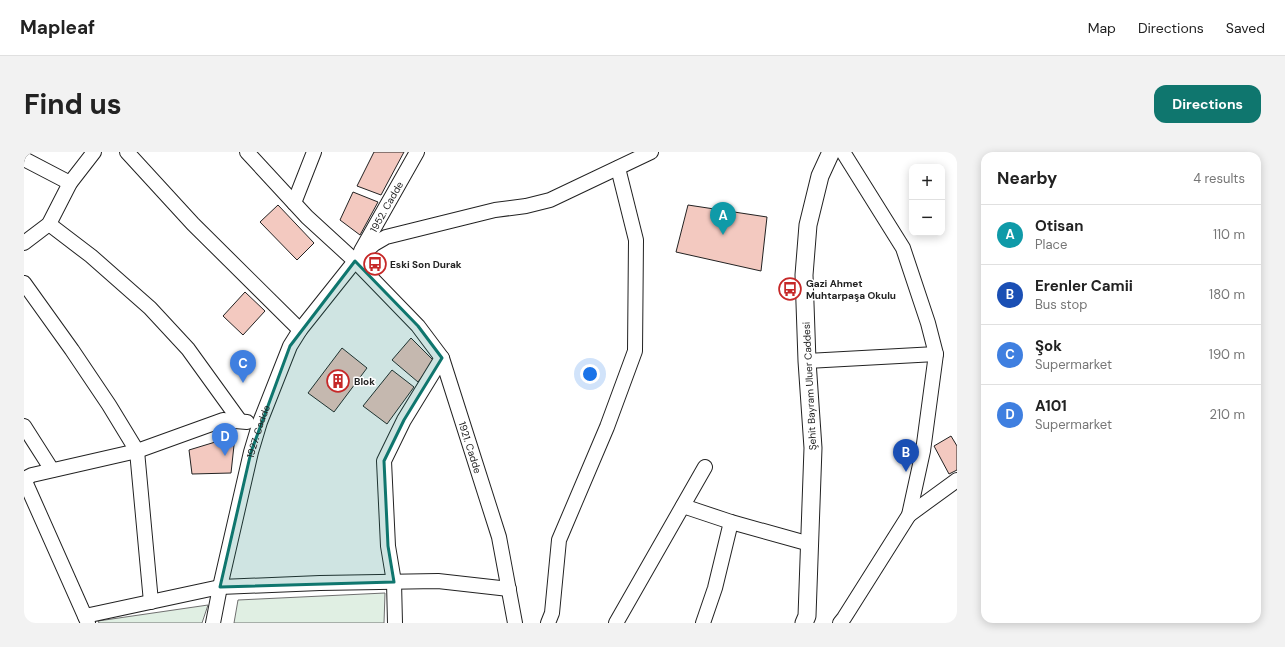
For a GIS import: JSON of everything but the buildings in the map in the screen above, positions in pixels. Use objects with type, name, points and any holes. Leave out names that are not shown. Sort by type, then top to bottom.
[{"type":"main road","name":"Şehit Bayram Uluer Caddesi","points":[[804,623],[807,616],[813,448],[807,361],[804,275],[808,225],[820,176],[832,152]]},
{"type":"street","points":[[24,243],[49,224],[70,183],[94,152]]},
{"type":"street","points":[[127,152],[193,224],[300,330]]},
{"type":"street","points":[[247,152],[294,203],[355,262],[374,244],[386,237],[495,210],[526,206],[550,200],[651,152]]},
{"type":"street","points":[[294,203],[314,152]]},
{"type":"street","name":"1952. Cadde","points":[[355,262],[417,152]]},
{"type":"street","points":[[840,623],[909,515],[923,451],[936,354],[928,323],[903,248],[843,152]]},
{"type":"street","points":[[24,159],[70,183]]},
{"type":"street","points":[[548,623],[552,613],[559,540],[607,427],[635,351],[636,240],[618,168]]},
{"type":"street","points":[[49,224],[91,256],[150,308],[188,349],[240,421]]},
{"type":"street","name":"1927. Cadde","points":[[213,623],[250,452],[260,422],[290,346],[300,330],[355,262]]},
{"type":"street","name":"1921. Cadde","points":[[355,262],[418,326],[442,358],[499,537],[515,623]]},
{"type":"street","points":[[24,283],[101,393],[137,451],[150,602]]},
{"type":"street","points":[[807,361],[936,354]]},
{"type":"street","points":[[394,623],[394,582],[388,546],[384,462],[404,420],[442,358]]},
{"type":"street","points":[[260,422],[223,420],[137,451],[52,470],[32,475],[24,479],[86,620],[150,602],[220,587],[320,583],[438,581],[509,589]]},
{"type":"street","points":[[24,426],[52,470]]},
{"type":"street","points":[[616,623],[705,467]]},
{"type":"street","points":[[909,515],[956,481]]},
{"type":"street","points":[[683,506],[731,522],[810,544]]},
{"type":"street","points":[[703,623],[715,588],[731,522]]},
{"type":"highlighted area","points":[[355,261],[418,326],[442,358],[404,420],[384,461],[388,546],[394,582],[220,587],[251,452],[290,346]]},
{"type":"green space","points":[[385,593],[384,623],[234,623],[238,600]]},
{"type":"green space","points":[[208,605],[202,623],[99,623],[98,621]]},
{"type":"place","name":"Otisan","points":[[723,235]]},
{"type":"place","name":"Eski Son Durak","points":[[375,264]]},
{"type":"place","name":"Gazi Ahmet Muhtarpaşa Okulu","points":[[790,289]]},
{"type":"place","name":"Blok","points":[[338,381]]},
{"type":"place","name":"Şok","points":[[243,383]]},
{"type":"place","name":"A101","points":[[225,456]]},
{"type":"place","name":"Erenler Camii","points":[[906,472]]}]
